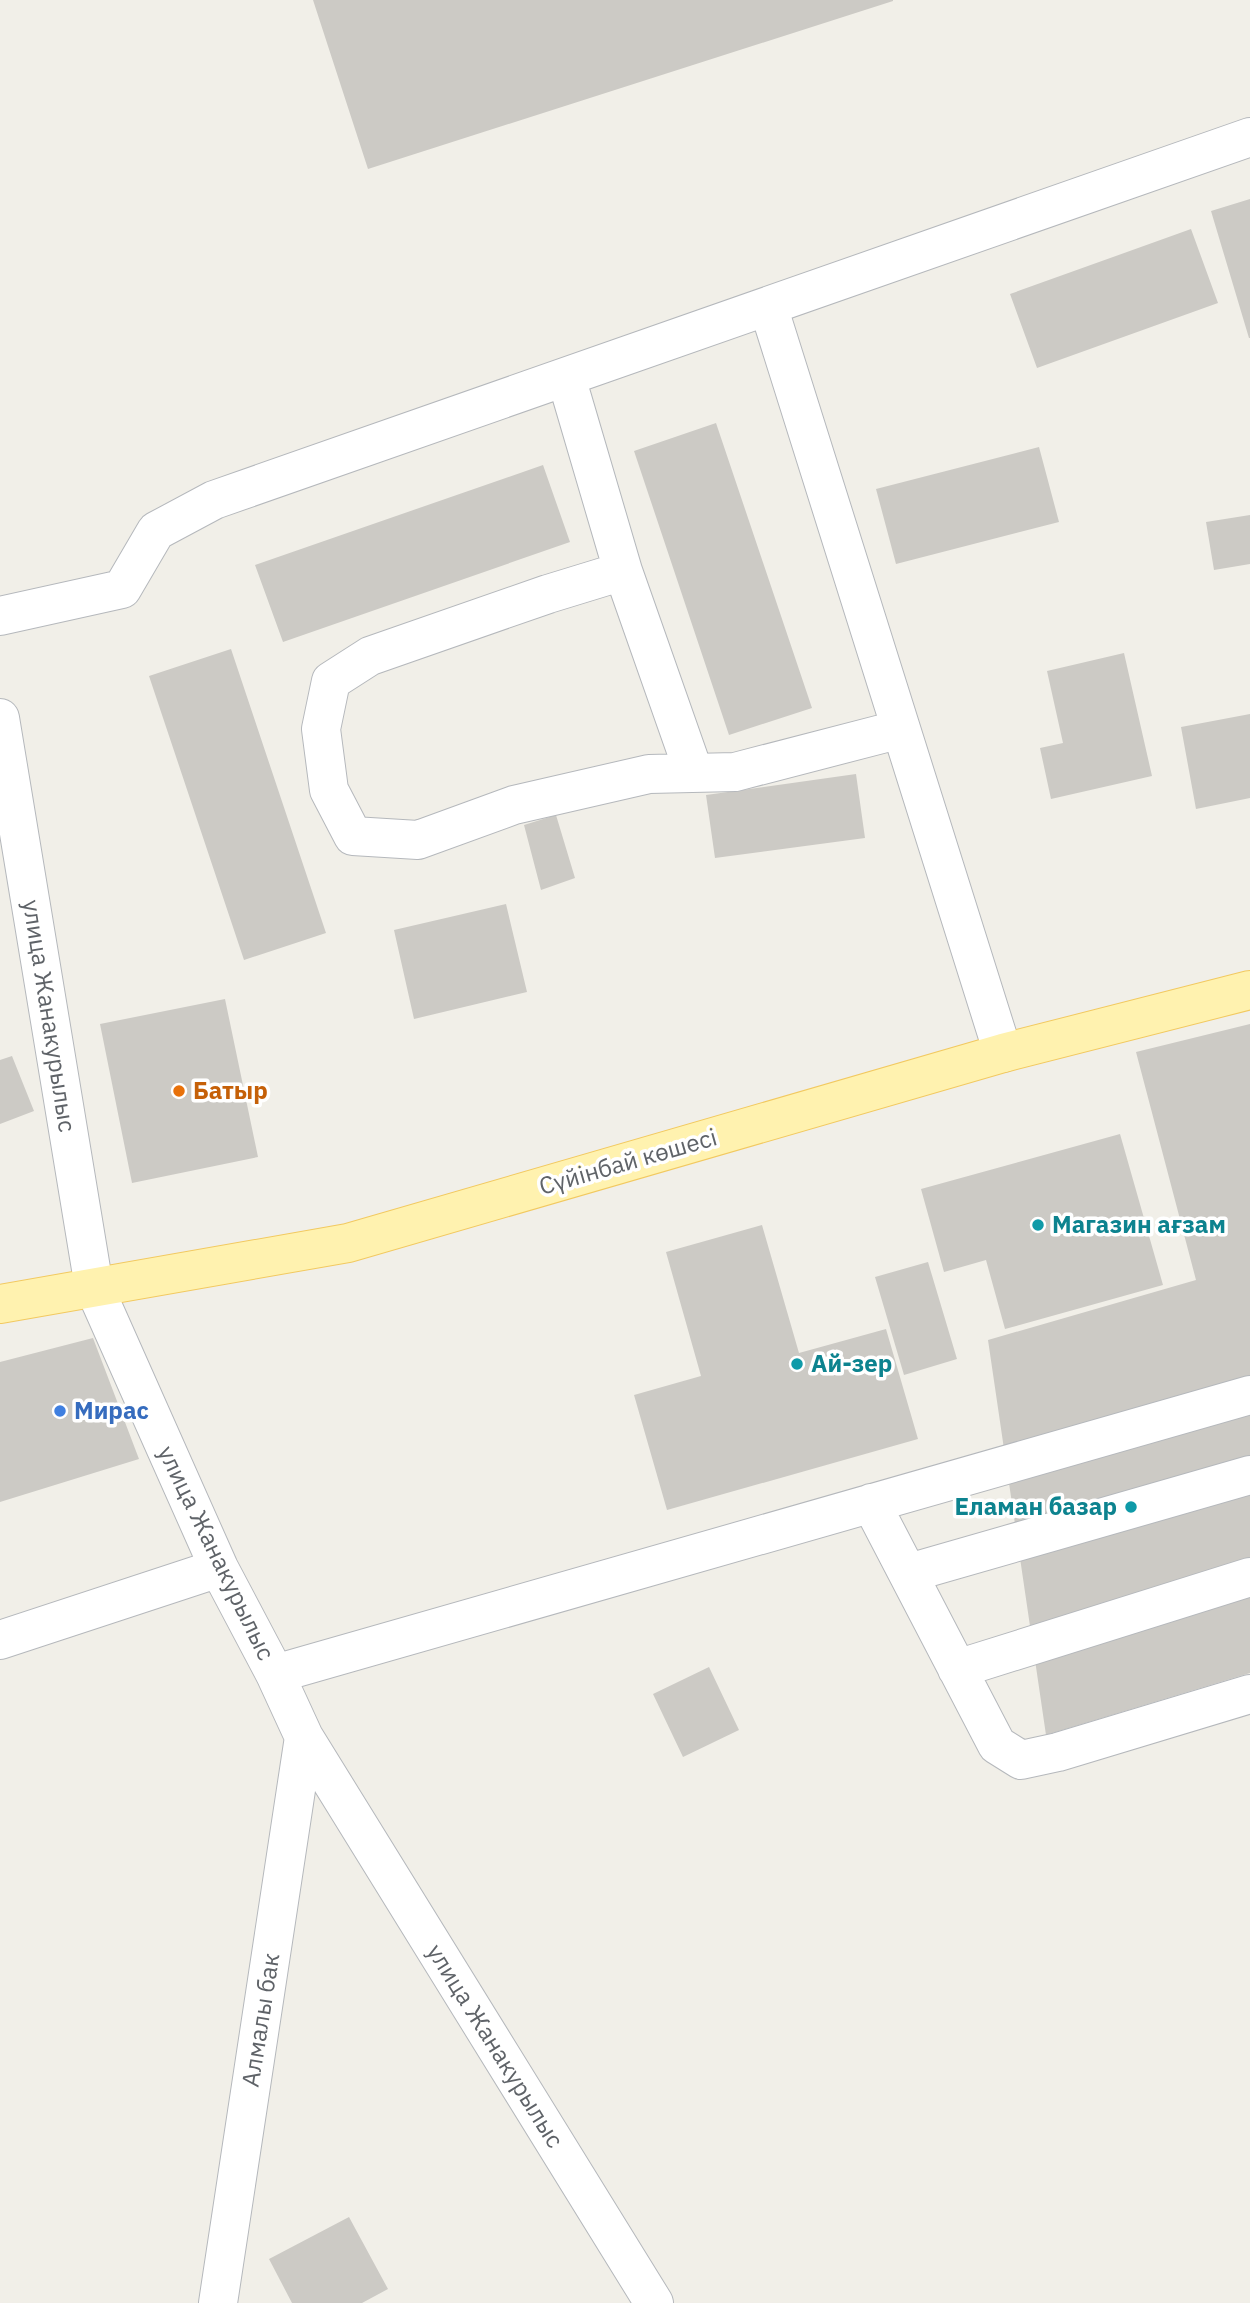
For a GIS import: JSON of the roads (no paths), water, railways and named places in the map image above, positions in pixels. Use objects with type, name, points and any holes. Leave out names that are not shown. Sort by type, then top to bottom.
[{"type":"main road","name":"Сүйінбай көшесі","points":[[0,1304],[348,1243],[1003,1053],[1250,990]]},
{"type":"street","points":[[0,615],[122,589],[156,531],[214,500],[1250,137]]},
{"type":"street","points":[[768,306],[1003,1053]]},
{"type":"street","points":[[566,377],[624,571],[694,773]]},
{"type":"street","points":[[624,571],[548,594],[370,656],[331,681],[321,730],[329,790],[353,835],[418,840],[514,805],[649,774],[735,772],[901,730]]},
{"type":"street","name":"улица Жанакурылыс","points":[[0,718],[94,1287],[219,1568],[275,1674],[304,1737],[654,2303]]},
{"type":"street","points":[[275,1674],[1250,1395]]},
{"type":"street","points":[[909,1573],[1250,1475]]},
{"type":"street","points":[[871,1503],[998,1745],[1021,1760],[1058,1752],[1250,1694]]},
{"type":"street","points":[[0,1640],[219,1568]]},
{"type":"street","points":[[957,1670],[1250,1577]]},
{"type":"street","name":"Алмалы бак","points":[[218,2303],[304,1737]]},
{"type":"place","name":"Батыр","points":[[179,1091]]},
{"type":"place","name":"Магазин ағзам","points":[[1038,1225]]},
{"type":"place","name":"Ай-зер","points":[[797,1364]]},
{"type":"place","name":"Мирас","points":[[60,1411]]},
{"type":"place","name":"Еламан базар","points":[[1131,1507]]}]
